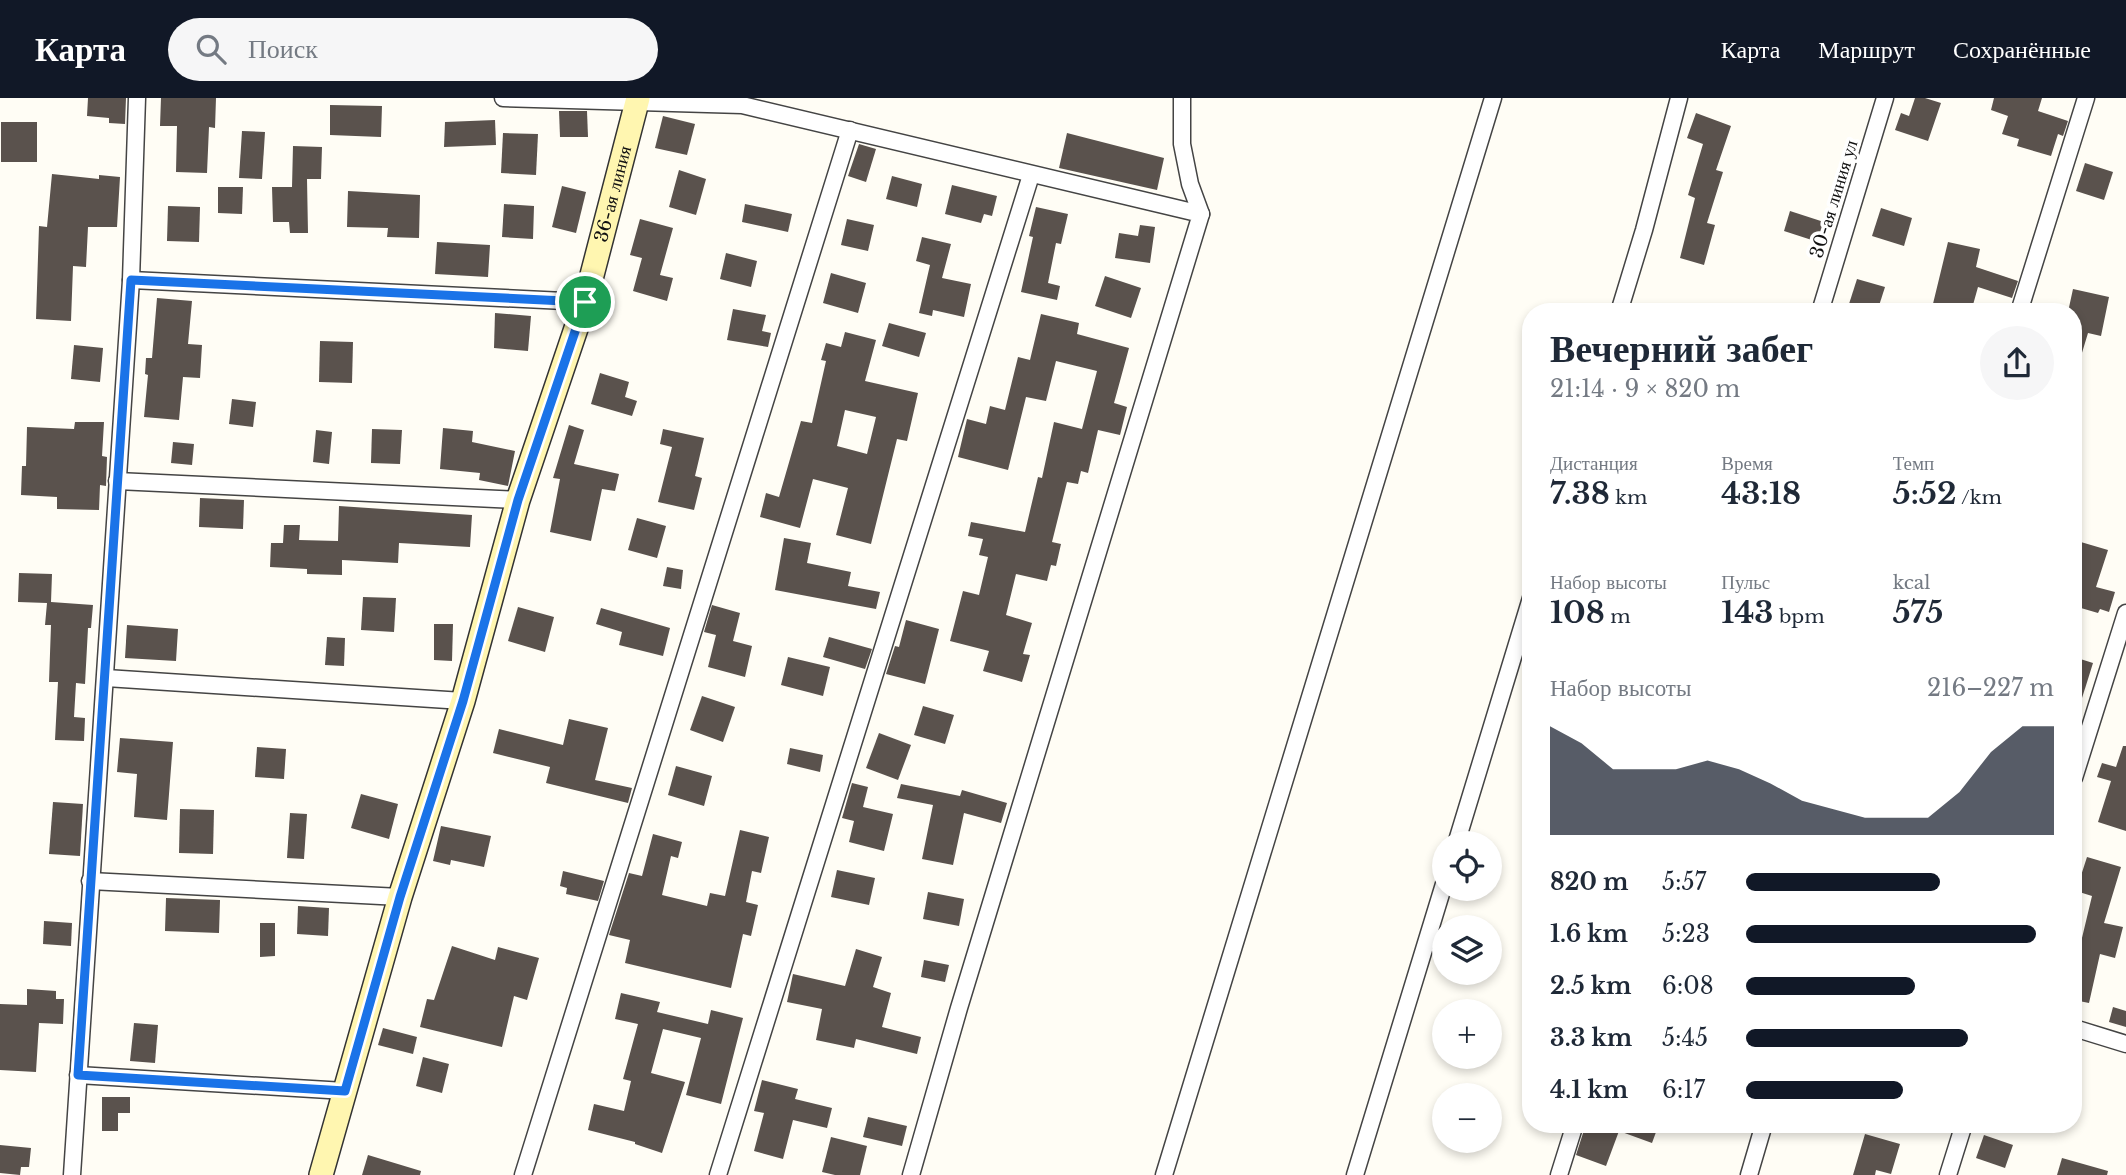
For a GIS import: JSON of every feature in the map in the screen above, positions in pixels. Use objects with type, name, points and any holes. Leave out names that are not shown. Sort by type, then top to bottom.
[{"type":"street","points":[[72,1175],[131,280],[137,98]]},
{"type":"street","points":[[503,98],[743,105],[1201,214]]},
{"type":"street","points":[[911,1175],[959,1008],[1201,214],[1190,184],[1182,144],[1182,98]]},
{"type":"street","points":[[1164,1175],[1493,98]]},
{"type":"street","points":[[1622,303],[1679,98]]},
{"type":"street","name":"30-ая линия ул","points":[[1823,303],[1885,98]]},
{"type":"street","points":[[2022,303],[2086,98]]},
{"type":"street","name":"36-ая линия","points":[[321,1175],[400,897],[463,701],[518,500],[585,302],[638,101]]},
{"type":"street","points":[[523,1175],[850,130]]},
{"type":"street","points":[[718,1175],[1031,175]]},
{"type":"street","points":[[131,280],[585,302]]},
{"type":"street","points":[[117,481],[518,500]]},
{"type":"street","points":[[2082,753],[2126,613]]},
{"type":"street","points":[[1460,831],[1522,628]]},
{"type":"street","points":[[106,678],[463,701]]},
{"type":"street","points":[[90,881],[400,897]]},
{"type":"street","points":[[1355,1175],[1439,901]]},
{"type":"street","points":[[2082,1030],[2126,1044]]},
{"type":"street","points":[[78,1075],[345,1091]]},
{"type":"street","points":[[1559,1175],[1572,1133]]},
{"type":"street","points":[[1749,1175],[1761,1133]]},
{"type":"street","points":[[1948,1175],[1961,1133]]},
{"type":"building","points":[[88,98],[126,98],[125,124],[109,123],[109,118],[87,116]]},
{"type":"building","points":[[161,98],[216,98],[215,128],[209,127],[207,173],[176,172],[177,126],[160,126]]},
{"type":"building","points":[[1915,98],[1941,103],[1928,141],[1895,130],[1901,113],[1909,116]]},
{"type":"building","points":[[1994,98],[2042,98],[2038,111],[2068,121],[2063,136],[2058,134],[2051,156],[2017,146],[2019,139],[2002,134],[2008,116],[1991,110]]},
{"type":"building","points":[[330,105],[382,106],[381,137],[330,135]]},
{"type":"building","points":[[559,111],[587,111],[588,137],[560,137]]},
{"type":"building","points":[[1696,113],[1731,126],[1716,170],[1723,172],[1707,223],[1715,225],[1704,265],[1680,258],[1695,198],[1688,195],[1703,144],[1687,138]]},
{"type":"building","points":[[663,116],[695,124],[687,155],[655,148]]},
{"type":"building","points":[[495,120],[496,145],[444,147],[445,122]]},
{"type":"building","points":[[1,122],[37,122],[37,162],[1,162]]},
{"type":"building","points":[[242,131],[265,132],[262,179],[239,178]]},
{"type":"building","points":[[503,133],[538,134],[536,175],[501,173]]},
{"type":"building","points":[[1067,133],[1164,158],[1157,190],[1059,168]]},
{"type":"building","points":[[859,144],[876,149],[866,182],[848,176]]},
{"type":"building","points":[[293,146],[322,147],[321,179],[307,179],[308,233],[290,233],[289,222],[273,222],[272,187],[292,187]]},
{"type":"building","points":[[2085,163],[2113,172],[2104,200],[2076,191]]},
{"type":"building","points":[[679,170],[706,179],[696,215],[669,207]]},
{"type":"building","points":[[52,174],[99,179],[99,175],[120,177],[117,227],[88,227],[86,267],[73,266],[71,321],[36,319],[39,226],[47,227]]},
{"type":"building","points":[[892,176],[922,184],[917,207],[886,199]]},
{"type":"building","points":[[952,185],[997,196],[992,216],[984,214],[981,223],[945,214]]},
{"type":"building","points":[[562,186],[586,192],[576,233],[552,227]]},
{"type":"building","points":[[218,187],[243,187],[242,214],[218,213]]},
{"type":"building","points":[[348,191],[420,195],[419,238],[387,237],[388,228],[347,227]]},
{"type":"building","points":[[504,204],[534,206],[533,239],[502,237]]},
{"type":"building","points":[[745,204],[792,214],[788,232],[742,222]]},
{"type":"building","points":[[168,206],[200,207],[199,242],[167,241]]},
{"type":"building","points":[[1036,207],[1068,214],[1061,244],[1056,243],[1048,283],[1060,286],[1057,300],[1021,292],[1033,237],[1029,236]]},
{"type":"building","points":[[1881,208],[1912,218],[1904,246],[1872,236]]},
{"type":"building","points":[[1790,211],[1827,223],[1821,243],[1784,231]]},
{"type":"building","points":[[640,219],[673,228],[660,275],[673,278],[667,301],[633,291],[642,258],[630,255]]},
{"type":"building","points":[[847,219],[874,225],[868,251],[841,245]]},
{"type":"building","points":[[1140,225],[1155,227],[1150,263],[1115,258],[1119,233],[1138,236]]},
{"type":"building","points":[[922,237],[951,244],[942,278],[971,284],[964,317],[933,310],[932,316],[919,313],[930,265],[916,261]]},
{"type":"building","points":[[437,242],[490,245],[488,277],[435,274]]},
{"type":"building","points":[[1948,242],[1980,249],[1976,267],[2018,281],[2012,298],[1978,287],[1974,303],[1933,303]]},
{"type":"building","points":[[726,253],[757,261],[751,287],[720,279]]},
{"type":"building","points":[[831,273],[866,283],[858,313],[823,303]]},
{"type":"building","points":[[1105,276],[1141,288],[1131,318],[1095,306]]},
{"type":"building","points":[[1857,279],[1885,287],[1880,303],[1849,303]]},
{"type":"building","points":[[2073,289],[2109,297],[2101,336],[2088,333],[2082,353],[2082,303],[2070,303]]},
{"type":"building","points":[[157,298],[192,301],[188,344],[202,345],[200,378],[183,377],[179,420],[144,417],[148,375],[145,374],[146,358],[152,358]]},
{"type":"building","points":[[733,309],[766,315],[762,331],[771,333],[768,347],[727,340]]},
{"type":"building","points":[[495,313],[531,316],[528,351],[494,348]]},
{"type":"building","points":[[1041,314],[1079,323],[1077,334],[1129,348],[1114,403],[1127,407],[1120,435],[1098,430],[1088,473],[1081,471],[1078,484],[1067,482],[1052,542],[1061,544],[1056,566],[1051,565],[1047,581],[1016,574],[1006,615],[1032,623],[1023,654],[1030,655],[1022,682],[983,671],[989,651],[950,641],[963,591],[979,595],[988,557],[979,555],[983,539],[968,536],[971,522],[1025,532],[1038,477],[1042,478],[1054,422],[1082,429],[1097,371],[1056,361],[1046,401],[1026,397],[1008,470],[958,457],[967,419],[986,424],[990,406],[1005,410],[1018,357],[1030,360]]},
{"type":"building","points":[[889,323],[926,333],[919,357],[882,346]]},
{"type":"building","points":[[845,332],[876,340],[865,381],[918,393],[907,441],[897,439],[871,544],[836,535],[848,488],[813,479],[800,528],[760,517],[766,493],[779,497],[801,421],[812,423],[826,361],[821,360],[826,343],[841,347]],"holes":[[[845,410],[876,417],[867,454],[837,446]]]},
{"type":"building","points":[[320,341],[353,342],[352,383],[319,382]]},
{"type":"building","points":[[74,345],[103,348],[100,382],[71,379]]},
{"type":"building","points":[[600,373],[629,382],[625,397],[637,401],[632,416],[591,404]]},
{"type":"building","points":[[232,399],[256,402],[253,427],[229,424]]},
{"type":"building","points":[[75,422],[104,422],[102,456],[107,457],[106,486],[100,485],[99,510],[57,509],[57,497],[21,495],[22,466],[26,466],[27,427],[74,429]]},
{"type":"building","points":[[569,425],[584,430],[574,464],[619,474],[615,491],[602,489],[591,541],[550,532],[560,479],[553,478]]},
{"type":"building","points":[[443,428],[473,431],[472,442],[515,451],[508,486],[479,480],[480,473],[440,469]]},
{"type":"building","points":[[372,429],[402,430],[400,464],[371,463]]},
{"type":"building","points":[[663,429],[704,438],[695,476],[702,478],[694,510],[658,502],[672,447],[660,444]]},
{"type":"building","points":[[316,430],[332,432],[329,464],[313,462]]},
{"type":"building","points":[[173,442],[194,444],[192,465],[171,463]]},
{"type":"building","points":[[200,498],[244,500],[243,529],[199,527]]},
{"type":"building","points":[[339,506],[472,515],[470,547],[399,543],[398,563],[342,560],[342,575],[307,574],[307,569],[270,567],[271,543],[283,543],[284,525],[300,525],[299,540],[338,541]]},
{"type":"building","points":[[637,518],[666,526],[657,558],[628,550]]},
{"type":"building","points":[[784,538],[811,543],[807,563],[851,572],[848,586],[880,592],[876,609],[775,590]]},
{"type":"building","points":[[2082,542],[2108,550],[2096,587],[2115,592],[2109,612],[2100,609],[2098,613],[2082,608]]},
{"type":"building","points":[[667,567],[683,570],[681,589],[663,586]]},
{"type":"building","points":[[19,573],[52,574],[51,602],[93,605],[91,628],[88,628],[85,684],[76,683],[74,717],[85,718],[84,741],[55,740],[58,682],[49,682],[51,625],[45,625],[47,603],[18,602]]},
{"type":"building","points":[[363,597],[396,598],[394,632],[361,630]]},
{"type":"building","points":[[712,605],[740,613],[733,641],[752,646],[745,677],[708,667],[716,635],[704,632]]},
{"type":"building","points":[[518,607],[554,617],[545,652],[508,641]]},
{"type":"building","points":[[601,608],[670,628],[663,656],[619,645],[622,632],[596,624]]},
{"type":"building","points":[[906,620],[939,629],[925,684],[886,674],[895,646],[899,647]]},
{"type":"building","points":[[434,624],[453,624],[452,661],[434,660]]},
{"type":"building","points":[[127,625],[178,629],[176,661],[125,658]]},
{"type":"building","points":[[327,637],[345,638],[344,666],[325,665]]},
{"type":"building","points":[[829,637],[872,649],[865,669],[823,657]]},
{"type":"building","points":[[788,657],[830,667],[823,696],[781,685]]},
{"type":"building","points":[[2082,660],[2093,663],[2082,698]]},
{"type":"building","points":[[702,696],[735,707],[723,742],[690,730]]},
{"type":"building","points":[[923,706],[954,715],[945,744],[914,735]]},
{"type":"building","points":[[569,719],[608,728],[595,780],[632,788],[628,803],[546,783],[550,767],[493,753],[499,729],[563,745]]},
{"type":"building","points":[[879,733],[911,745],[898,780],[866,768]]},
{"type":"building","points":[[120,738],[173,742],[167,820],[134,817],[137,774],[117,772]]},
{"type":"building","points":[[2123,746],[2126,746],[2126,831],[2098,822],[2111,781],[2097,777],[2102,763],[2116,767]]},
{"type":"building","points":[[257,747],[286,749],[284,779],[255,777]]},
{"type":"building","points":[[790,748],[823,755],[820,772],[787,764]]},
{"type":"building","points":[[676,766],[712,776],[704,806],[668,795]]},
{"type":"building","points":[[852,783],[868,787],[863,807],[893,814],[884,851],[849,842],[854,821],[842,818]]},
{"type":"building","points":[[901,784],[960,796],[962,790],[1007,803],[1001,823],[964,813],[953,865],[922,859],[933,805],[897,798]]},
{"type":"building","points":[[361,794],[398,804],[389,839],[351,828]]},
{"type":"building","points":[[53,802],[83,804],[80,856],[49,854]]},
{"type":"building","points":[[180,809],[214,810],[213,854],[179,853]]},
{"type":"building","points":[[290,813],[307,814],[304,859],[287,858]]},
{"type":"building","points":[[441,826],[491,836],[484,867],[451,860],[450,865],[433,861]]},
{"type":"building","points":[[740,830],[769,837],[761,873],[752,871],[746,902],[758,905],[751,936],[743,934],[731,988],[625,963],[630,940],[609,935],[629,873],[642,876],[653,834],[682,842],[678,858],[671,856],[662,895],[707,906],[710,893],[725,896]]},
{"type":"building","points":[[2087,857],[2121,867],[2104,923],[2123,927],[2115,958],[2100,954],[2089,1003],[2082,1002],[2082,938],[2092,896],[2082,893],[2082,872]]},
{"type":"building","points":[[837,870],[875,878],[869,905],[831,897]]},
{"type":"building","points":[[563,871],[604,881],[598,901],[566,894],[567,888],[560,886]]},
{"type":"building","points":[[928,892],[964,899],[959,926],[923,919]]},
{"type":"building","points":[[166,898],[220,900],[219,933],[165,931]]},
{"type":"building","points":[[298,906],[329,908],[328,936],[297,934]]},
{"type":"building","points":[[44,921],[72,923],[71,946],[43,944]]},
{"type":"building","points":[[260,923],[275,923],[275,956],[260,957]]},
{"type":"building","points":[[452,946],[495,960],[498,947],[539,958],[527,1000],[514,996],[502,1047],[420,1027],[427,999],[434,1000]]},
{"type":"building","points":[[856,949],[882,957],[873,987],[891,993],[882,1027],[921,1037],[917,1054],[856,1039],[854,1048],[816,1040],[822,1009],[787,1002],[793,974],[845,986]]},
{"type":"building","points":[[924,960],[949,965],[945,982],[921,977]]},
{"type":"building","points":[[27,989],[56,991],[56,999],[64,999],[63,1024],[39,1023],[36,1072],[0,1070],[0,1004],[27,1005]]},
{"type":"building","points":[[621,993],[660,1002],[657,1012],[708,1024],[711,1010],[743,1018],[721,1104],[686,1095],[701,1038],[663,1029],[651,1073],[685,1082],[662,1153],[635,1142],[588,1130],[594,1104],[624,1111],[631,1081],[623,1079],[638,1024],[615,1019]]},
{"type":"building","points":[[2113,1007],[2126,1011],[2126,1027],[2109,1022]]},
{"type":"building","points":[[134,1023],[158,1025],[155,1063],[130,1061]]},
{"type":"building","points":[[383,1028],[417,1037],[413,1054],[378,1045]]},
{"type":"building","points":[[423,1057],[449,1064],[442,1093],[416,1086]]},
{"type":"building","points":[[762,1080],[798,1089],[795,1099],[832,1108],[827,1128],[793,1120],[783,1159],[754,1151],[764,1113],[754,1111]]},
{"type":"building","points":[[102,1097],[130,1097],[130,1113],[118,1113],[118,1131],[102,1131]]},
{"type":"building","points":[[868,1117],[907,1126],[902,1146],[863,1137]]},
{"type":"building","points":[[1583,1133],[1618,1133],[1606,1166],[1576,1155]]},
{"type":"building","points":[[1624,1133],[1656,1133],[1652,1143]]},
{"type":"building","points":[[1865,1134],[1900,1144],[1891,1174],[1876,1170],[1875,1175],[1853,1175]]},
{"type":"building","points":[[1984,1135],[2013,1145],[2005,1168],[1976,1158]]},
{"type":"building","points":[[831,1137],[867,1146],[860,1175],[822,1172]]},
{"type":"building","points":[[0,1145],[31,1148],[29,1167],[21,1167],[20,1175],[0,1173]]},
{"type":"building","points":[[368,1155],[421,1171],[420,1175],[362,1175]]},
{"type":"building","points":[[2062,1158],[2108,1171],[2107,1175],[2057,1175]]},
{"type":"route","points":[[131,280],[585,302],[518,500],[463,701],[400,897],[345,1091],[78,1075],[131,280]]}]
